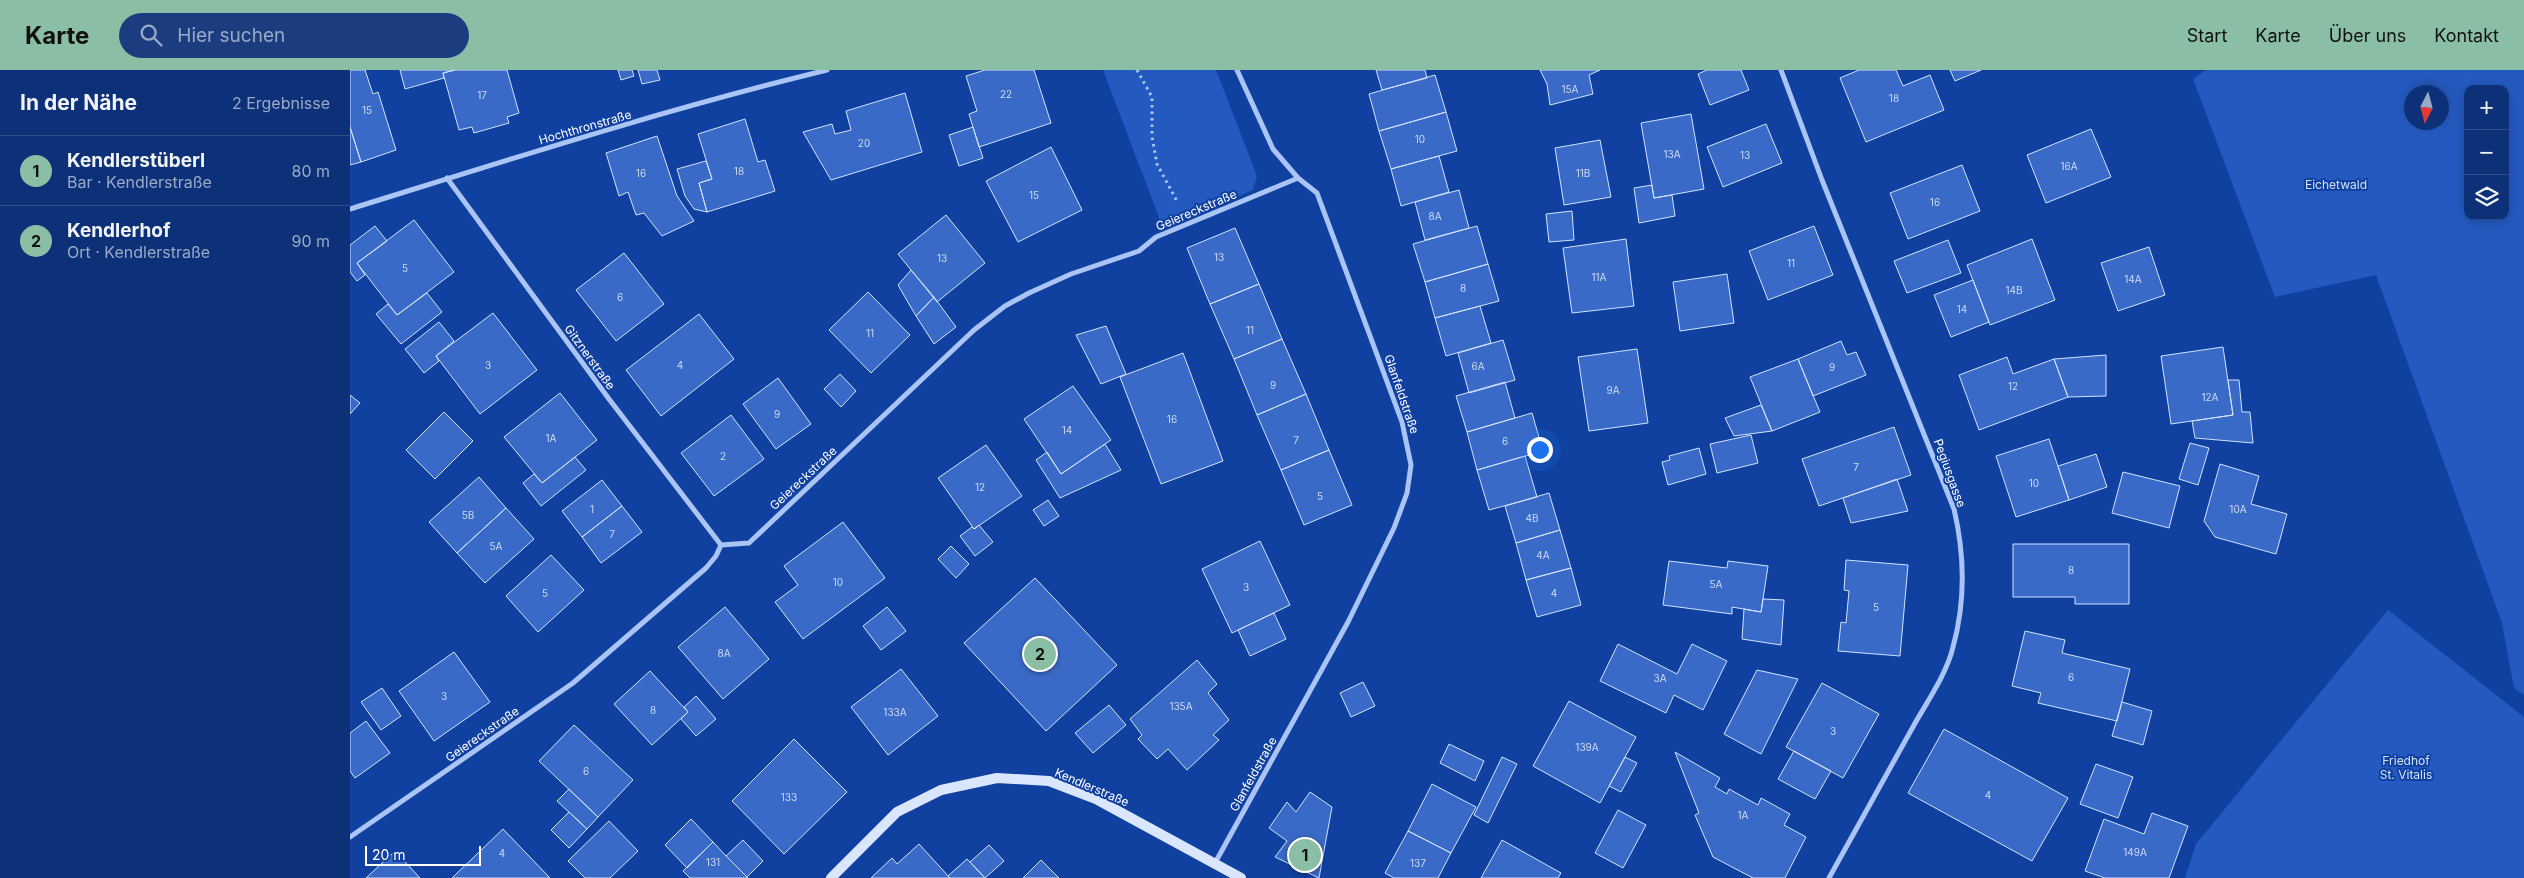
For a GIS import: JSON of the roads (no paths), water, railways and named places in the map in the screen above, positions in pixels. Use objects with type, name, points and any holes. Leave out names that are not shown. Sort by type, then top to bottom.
[{"type":"street","name":"Hochthronstraße","points":[[350,209],[446,178],[765,85],[827,70]]},
{"type":"street","name":"Glanfeldstraße","points":[[1215,863],[1348,622],[1394,528],[1407,493],[1411,465],[1402,422],[1318,194],[1298,178],[1273,149],[1237,70]]},
{"type":"street","name":"Pegiusgasse","points":[[1781,70],[1822,180],[1954,509],[1961,539],[1964,569],[1962,608],[1953,650],[1932,692],[1829,878]]},
{"type":"street","name":"Gitznerstraße","points":[[446,178],[603,392],[721,545]]},
{"type":"street","name":"Geiereckstraße","points":[[350,837],[573,683],[706,568],[716,556],[721,545],[749,543],[974,330],[1005,306],[1029,292],[1071,274],[1139,251],[1156,237],[1298,178]]},
{"type":"street","name":"Kendlerstraße","points":[[832,878],[897,812],[941,790],[996,778],[1049,781],[1096,799],[1241,878]]},
{"type":"place","name":"Kendlerhof","points":[[1040,654]]},
{"type":"place","name":"Kendlerstüberl","points":[[1305,855]]},
{"type":"park label","name":"Eichetwald","points":[[2336,184]]},
{"type":"park label","name":"Friedhof St. Vitalis","points":[[2406,767]]}]
